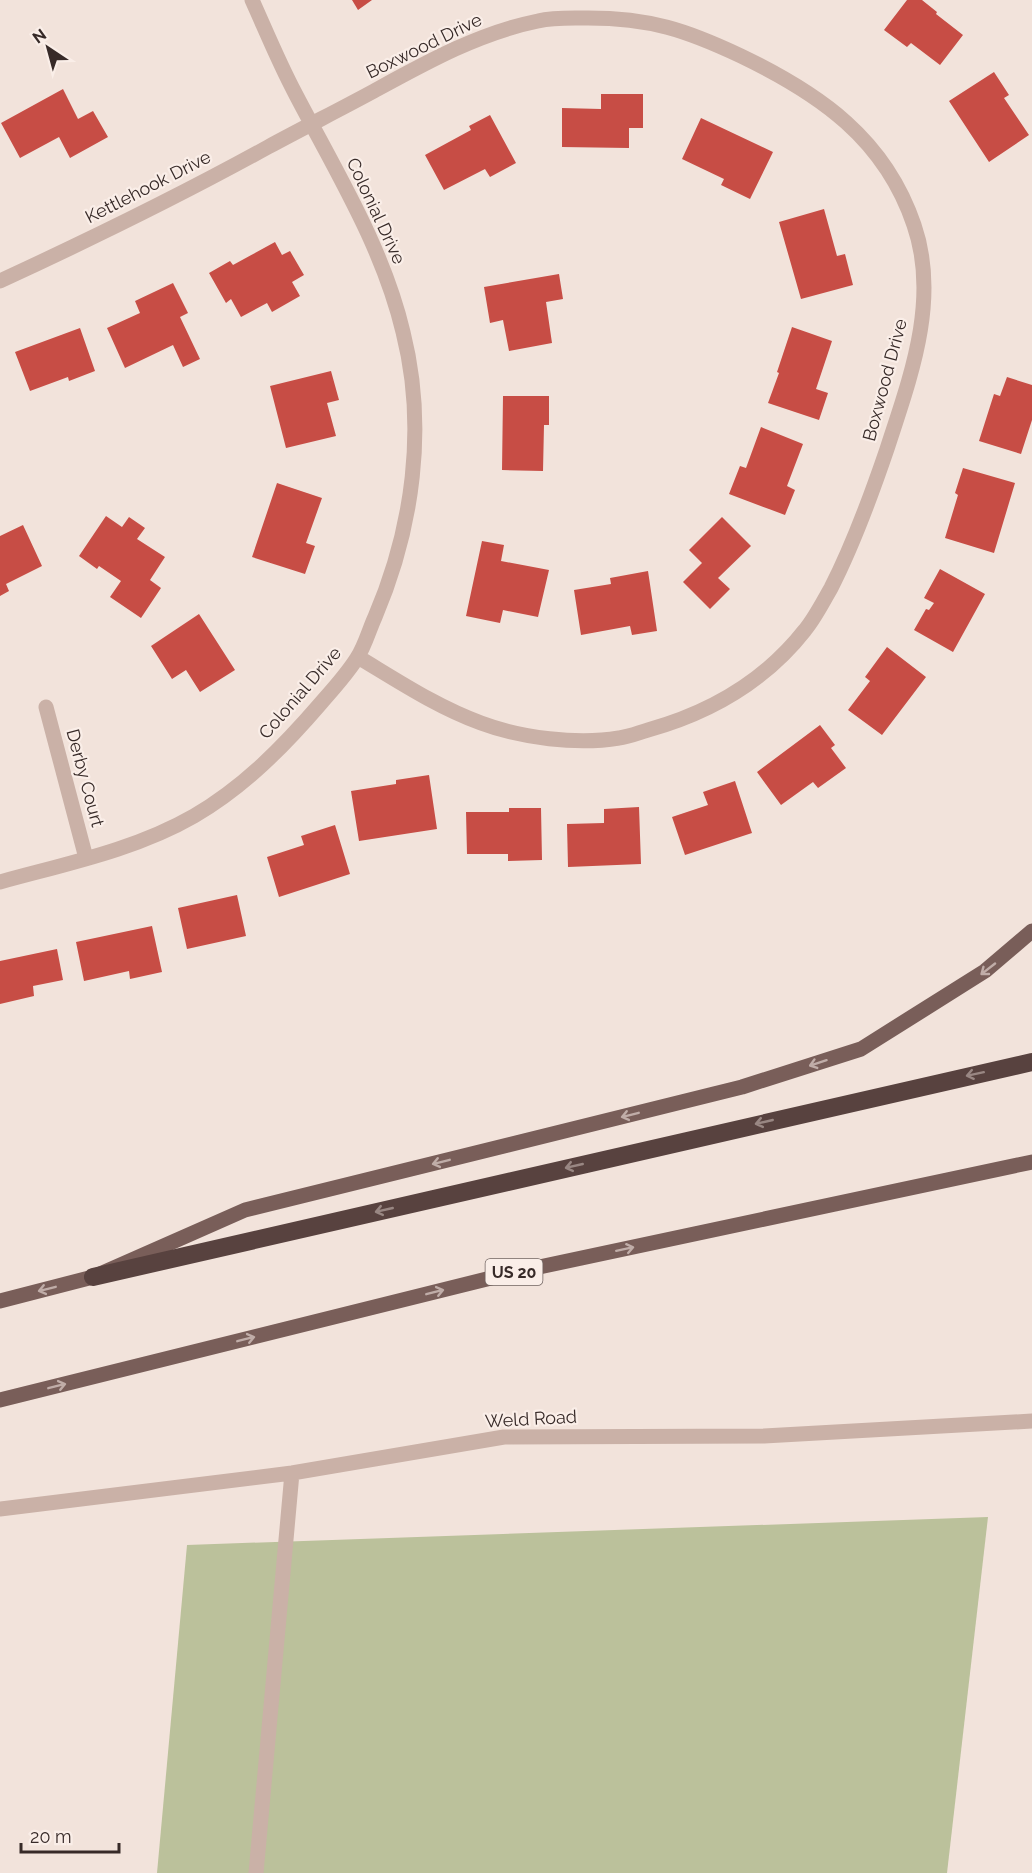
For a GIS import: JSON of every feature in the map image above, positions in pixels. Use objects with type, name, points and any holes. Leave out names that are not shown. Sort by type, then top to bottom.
[{"type":"highway","points":[[93,1277],[1032,1062]]},
{"type":"main road","points":[[0,1301],[93,1277],[245,1210],[742,1087],[861,1049],[985,971],[1032,931]]},
{"type":"main road","name":"US 20","points":[[0,1400],[511,1273],[1032,1162]]},
{"type":"street","name":"Colonial Drive","points":[[0,882],[144,840],[194,816],[244,782],[294,734],[358,657],[397,558],[410,496],[416,439],[404,332],[387,279],[358,212],[286,77],[252,0]]},
{"type":"street","name":"Boxwood Drive","points":[[311,124],[444,53],[503,30],[543,20],[580,18],[619,18],[657,24],[690,34],[772,71],[816,98],[846,121],[882,160],[898,187],[915,227],[922,260],[924,302],[920,339],[902,403],[850,552],[807,629],[778,660],[753,682],[721,701],[675,722],[618,738],[575,740],[533,737],[486,725],[445,709],[358,657]]},
{"type":"street","name":"Kettlehook Drive","points":[[0,281],[143,212],[311,124]]},
{"type":"street","name":"Derby Court","points":[[46,707],[86,858]]},
{"type":"street","name":"Weld Road","points":[[0,1509],[292,1473],[504,1437],[764,1436],[1032,1421]]},
{"type":"street","points":[[256,1873],[292,1473]]},
{"type":"green space","points":[[988,1517],[947,1873],[157,1873],[187,1545]]},
{"type":"building","points":[[352,0],[372,0],[358,10]]},
{"type":"building","points":[[907,0],[922,0],[963,35],[940,65],[911,43],[907,47],[884,30]]},
{"type":"building","points":[[994,72],[1009,95],[1004,98],[1029,135],[989,162],[949,101]]},
{"type":"building","points":[[63,89],[78,119],[93,111],[108,137],[70,158],[59,137],[20,158],[1,123]]},
{"type":"building","points":[[601,94],[643,94],[643,128],[629,128],[629,148],[562,147],[562,108],[601,109]]},
{"type":"building","points":[[490,115],[516,163],[490,177],[485,169],[444,190],[425,155],[471,130],[469,126]]},
{"type":"building","points":[[701,118],[773,152],[750,199],[721,185],[724,179],[682,159]]},
{"type":"building","points":[[824,209],[837,256],[845,254],[853,285],[801,299],[779,222]]},
{"type":"building","points":[[275,242],[282,255],[290,251],[304,275],[292,282],[300,296],[272,312],[267,303],[241,317],[231,299],[226,303],[209,273],[230,261],[233,265]]},
{"type":"building","points":[[559,274],[563,299],[546,302],[552,343],[509,351],[503,320],[490,323],[484,287]]},
{"type":"building","points":[[173,283],[188,313],[180,317],[200,359],[183,367],[173,345],[125,368],[107,328],[140,313],[135,301]]},
{"type":"building","points":[[792,327],[832,341],[816,389],[828,393],[819,420],[768,403]]},
{"type":"building","points":[[80,328],[95,371],[69,381],[68,377],[30,391],[15,352]]},
{"type":"building","points":[[331,371],[339,400],[327,403],[336,436],[286,448],[270,386]]},
{"type":"building","points":[[1007,377],[1032,385],[1032,420],[1021,454],[979,441],[994,394],[1000,396]]},
{"type":"building","points":[[503,396],[549,396],[549,425],[544,425],[543,471],[502,470]]},
{"type":"building","points":[[761,427],[803,444],[787,486],[795,490],[785,515],[729,494],[740,466],[746,468]]},
{"type":"building","points":[[963,468],[1015,483],[994,553],[945,538],[958,495],[955,493]]},
{"type":"building","points":[[277,483],[322,498],[306,543],[315,546],[305,574],[252,557]]},
{"type":"building","points":[[106,516],[122,527],[129,517],[145,528],[137,539],[165,557],[150,580],[161,588],[141,618],[110,597],[121,581],[99,566],[97,569],[79,556]]},
{"type":"building","points":[[722,517],[751,546],[718,578],[730,589],[710,609],[683,582],[702,563],[689,550]]},
{"type":"building","points":[[23,525],[42,566],[6,584],[9,591],[0,596],[0,536]]},
{"type":"building","points":[[482,541],[504,545],[501,561],[549,570],[538,617],[503,610],[500,623],[466,616]]},
{"type":"building","points":[[940,569],[985,594],[953,652],[914,630],[926,609],[929,610],[934,603],[924,598]]},
{"type":"building","points":[[648,571],[657,631],[632,635],[630,626],[581,635],[574,590],[611,584],[610,578]]},
{"type":"building","points":[[199,614],[235,670],[200,692],[186,670],[172,679],[151,646]]},
{"type":"building","points":[[887,647],[926,677],[882,735],[848,710],[870,681],[865,677]]},
{"type":"building","points":[[820,725],[835,745],[831,748],[846,768],[818,788],[813,782],[781,805],[757,772]]},
{"type":"building","points":[[429,775],[437,829],[359,841],[351,791],[396,784],[396,780]]},
{"type":"building","points":[[735,781],[752,833],[685,855],[672,817],[708,805],[703,792]]},
{"type":"building","points":[[639,807],[641,864],[568,867],[567,824],[604,823],[604,809]]},
{"type":"building","points":[[509,808],[541,808],[542,860],[508,861],[508,854],[467,854],[466,812],[509,812]]},
{"type":"building","points":[[335,825],[350,874],[279,897],[267,857],[304,845],[301,836]]},
{"type":"building","points":[[237,895],[246,936],[187,949],[178,908]]},
{"type":"building","points":[[152,926],[162,972],[130,979],[129,971],[84,981],[76,942]]},
{"type":"building","points":[[57,949],[63,980],[33,986],[34,996],[0,1004],[0,961]]}]
